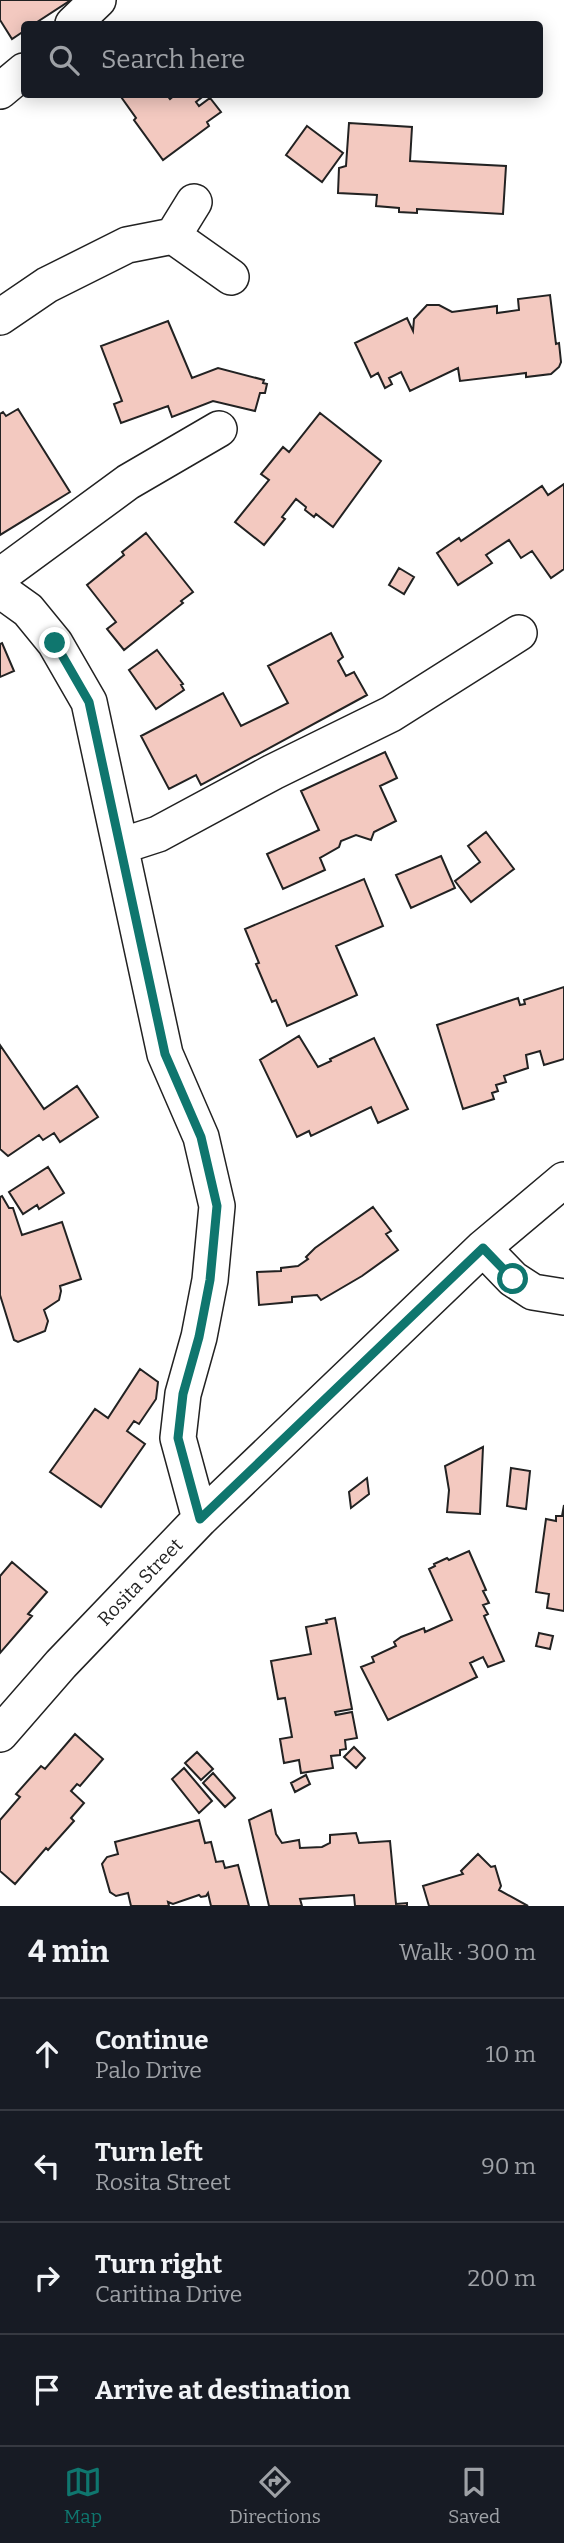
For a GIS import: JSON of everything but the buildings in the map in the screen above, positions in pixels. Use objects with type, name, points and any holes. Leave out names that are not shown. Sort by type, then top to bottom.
[{"type":"street","points":[[76,21],[98,0]]},
{"type":"street","points":[[0,91],[21,74]]},
{"type":"street","points":[[173,236],[194,202]]},
{"type":"street","points":[[0,317],[47,285],[127,245],[173,236],[231,277]]},
{"type":"street","points":[[0,576],[128,482],[219,429]]},
{"type":"street","points":[[0,590],[28,610],[55,643],[89,702],[165,1054],[201,1137],[217,1206],[210,1280],[199,1337],[183,1394],[178,1438],[200,1519]]},
{"type":"street","points":[[121,846],[158,834],[273,772],[391,714],[519,634]]},
{"type":"street","name":"Rosita Street","points":[[0,1734],[61,1664],[200,1519],[483,1248],[564,1180]]},
{"type":"street","points":[[483,1248],[513,1279],[533,1292],[564,1297]]},
{"type":"route","points":[[55,643],[89,702],[165,1054],[201,1137],[217,1206],[210,1280],[199,1337],[183,1394],[178,1438],[200,1519],[483,1248],[513,1279]]}]
